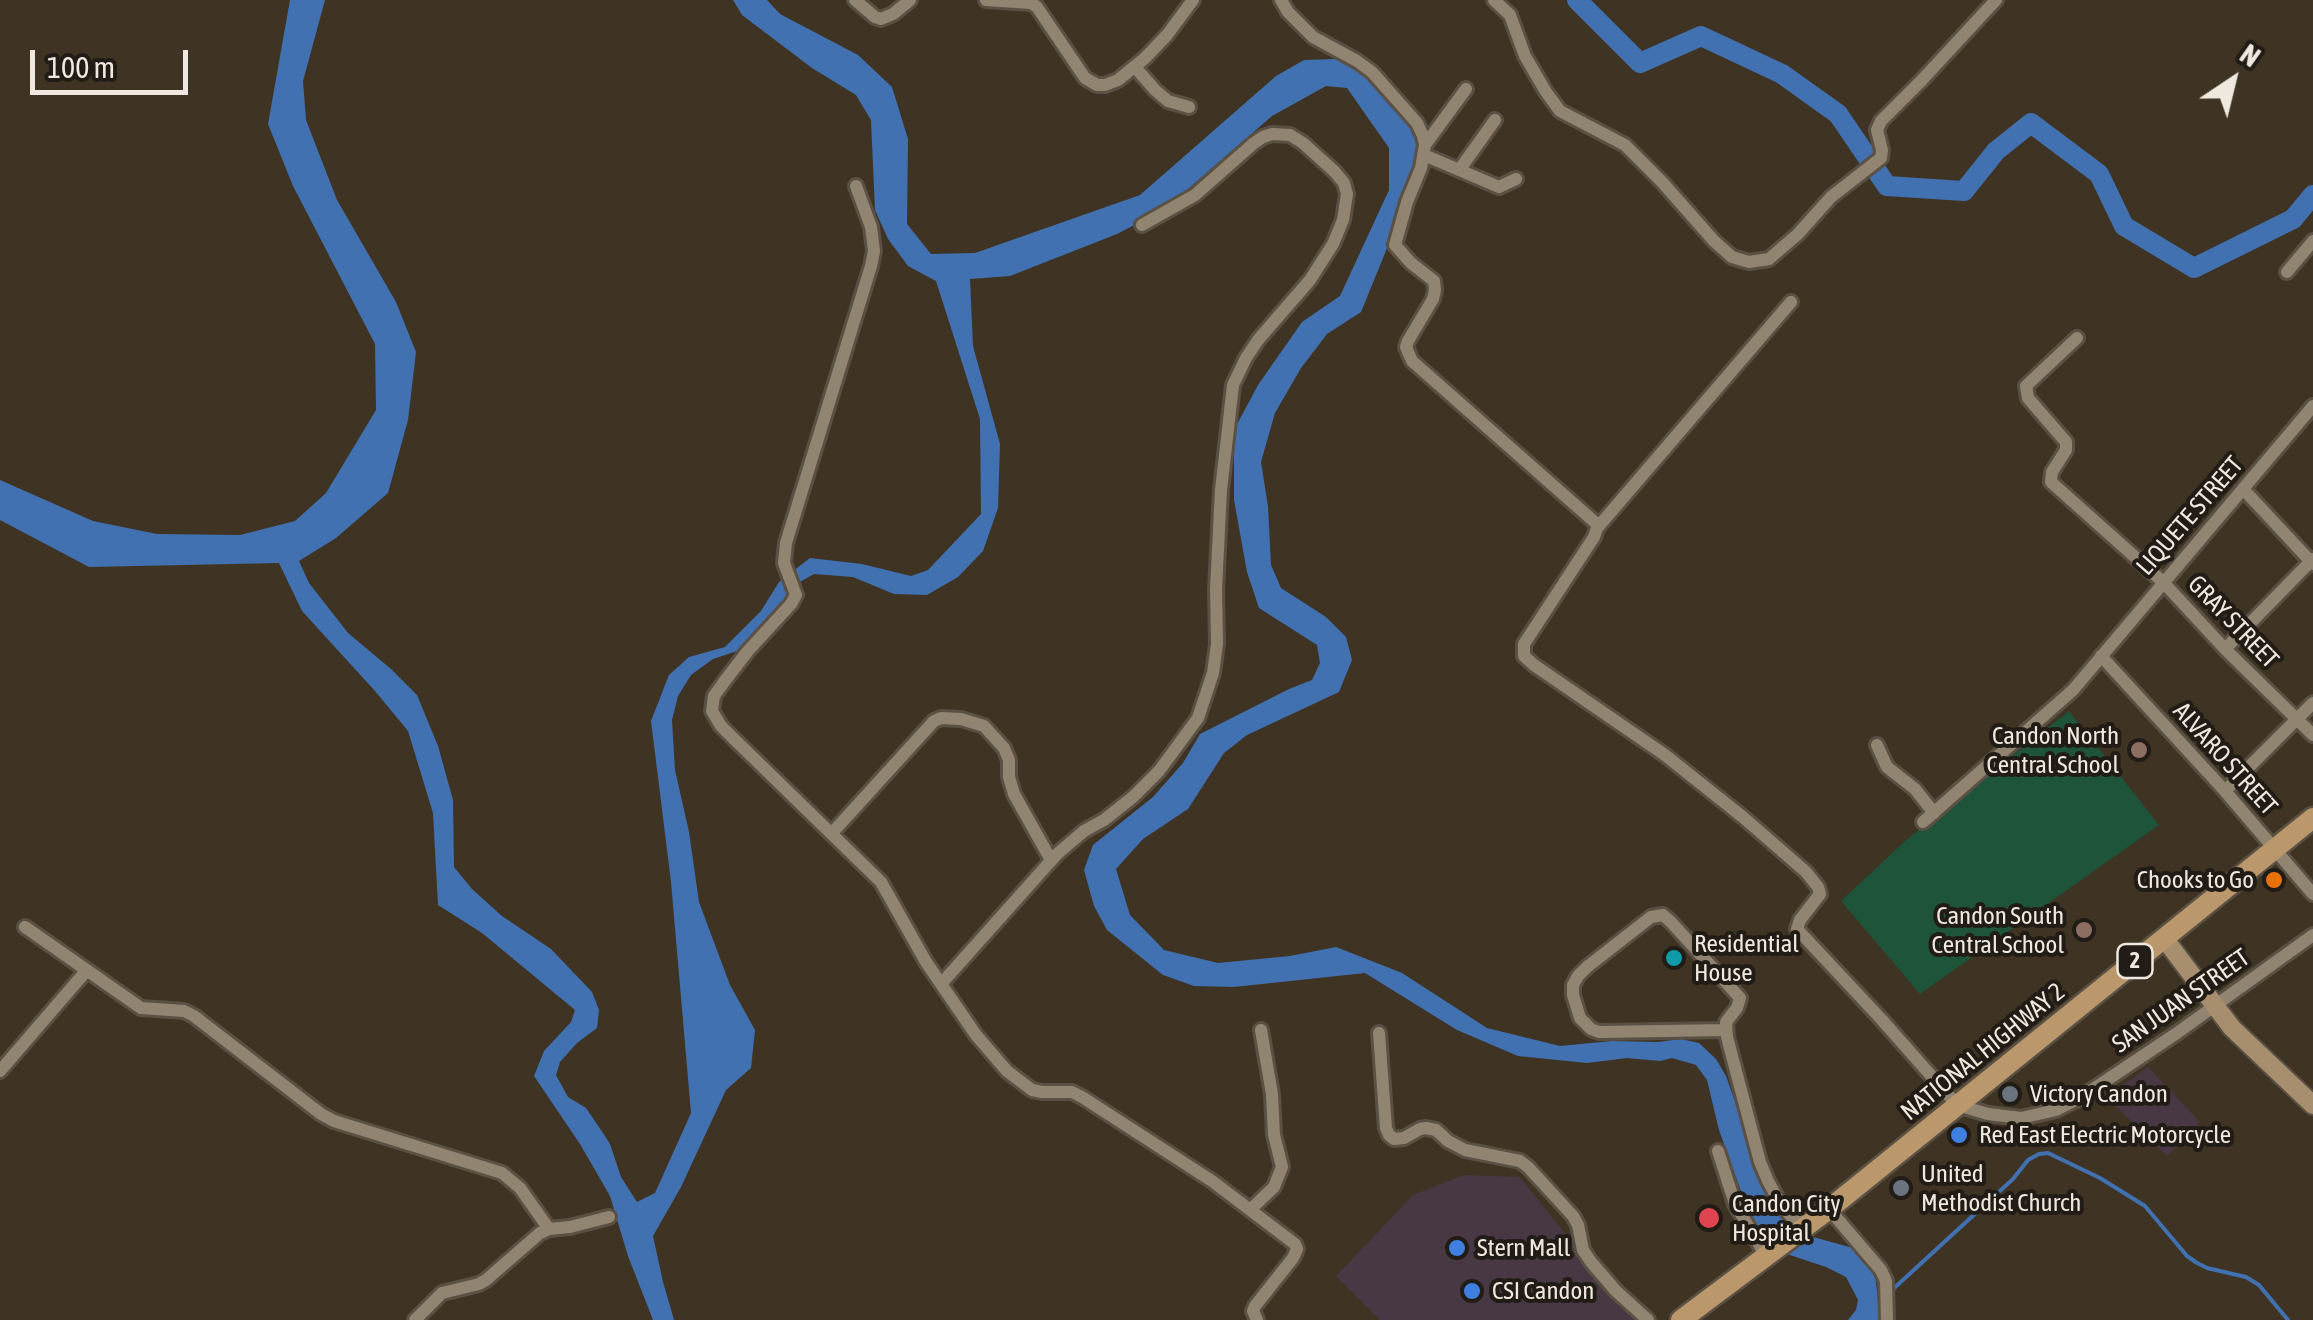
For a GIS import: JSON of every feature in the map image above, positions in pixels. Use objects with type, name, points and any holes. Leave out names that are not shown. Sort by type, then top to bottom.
[{"type":"main road","name":"NATIONAL HIGHWAY 2","points":[[1681,1320],[1807,1227],[2313,818]]},
{"type":"main road","points":[[2164,938],[2232,1028],[2313,1105]]},
{"type":"street","points":[[855,0],[881,19],[910,0]]},
{"type":"street","points":[[986,0],[1023,1],[1037,7],[1081,73],[1098,85],[1118,80],[1136,66],[1168,35],[1194,0]]},
{"type":"street","points":[[1281,0],[1314,37],[1372,72],[1417,124],[1424,150]]},
{"type":"street","points":[[1494,0],[1510,15],[1525,56],[1560,110],[1625,145],[1701,228],[1737,260],[1749,262],[1768,259],[1832,197],[1881,158],[1877,130],[1880,121],[1996,0]]},
{"type":"street","points":[[1136,66],[1168,101],[1189,107]]},
{"type":"street","points":[[1466,89],[1424,150],[1396,236],[1396,245],[1434,282],[1435,290],[1408,341],[1408,354],[1478,421],[1586,512],[1598,527]]},
{"type":"street","points":[[1460,169],[1495,120]]},
{"type":"street","points":[[941,984],[1051,860],[1133,797],[1175,752],[1198,718],[1213,673],[1217,644],[1222,490],[1233,385],[1258,340],[1310,280],[1333,244],[1344,220],[1347,194],[1335,172],[1303,142],[1290,135],[1272,134],[1254,143],[1195,195],[1142,226]]},
{"type":"street","points":[[1424,150],[1499,186],[1516,179]]},
{"type":"street","points":[[856,186],[871,227],[872,266],[786,543],[786,570],[796,595],[724,682],[714,696],[712,711],[721,726],[882,882],[941,984],[993,1057],[1019,1081],[1032,1090],[1072,1092],[1082,1097],[1286,1236],[1297,1249],[1258,1300],[1254,1311],[1257,1320]]},
{"type":"street","points":[[2287,272],[2313,241]]},
{"type":"street","points":[[1792,302],[1598,527],[1524,644],[1524,656],[1664,755],[1806,872],[1820,894],[1797,928],[1957,1105]]},
{"type":"street","name":"GRAY STREET","points":[[2077,338],[2026,386],[2028,398],[2066,442],[2064,454],[2050,478],[2163,582],[2225,650],[2313,736]]},
{"type":"street","name":"LIQUETE STREET","points":[[1877,746],[1887,767],[1915,789],[1929,817],[2056,707],[2244,490],[2308,423],[2313,406]]},
{"type":"street","points":[[2225,650],[2312,561],[2244,490]]},
{"type":"street","name":"ALVARO STREET","points":[[2102,656],[2225,790],[2313,894]]},
{"type":"street","points":[[2225,790],[2313,704]]},
{"type":"street","points":[[832,833],[934,721],[960,719],[984,726],[1004,748],[1014,794],[1051,860]]},
{"type":"street","points":[[1726,1030],[1599,1032],[1580,1018],[1573,985],[1587,968],[1651,917],[1663,916],[1740,998],[1726,1022],[1726,1030],[1751,1130],[1774,1195],[1791,1216],[1807,1227]]},
{"type":"street","points":[[25,927],[141,1008],[184,1011],[194,1016],[334,1121],[502,1173],[520,1188],[549,1229]]},
{"type":"street","name":"SAN JUAN STREET","points":[[1957,1105],[2021,1118],[2056,1110],[2113,1076],[2313,935]]},
{"type":"street","points":[[0,1071],[87,970]]},
{"type":"street","points":[[1251,1209],[1274,1186],[1282,1167],[1261,1030]]},
{"type":"street","points":[[1379,1032],[1386,1128],[1390,1135],[1404,1138],[1420,1129],[1436,1130],[1448,1142],[1465,1150],[1520,1161],[1573,1216],[1583,1250],[1591,1262],[1648,1320]]},
{"type":"street","points":[[1718,1151],[1735,1204],[1769,1254]]},
{"type":"street","points":[[1829,1209],[1872,1257],[1886,1281],[1887,1320]]},
{"type":"street","points":[[415,1320],[442,1294],[486,1280],[532,1238],[549,1229],[609,1218]]},
{"type":"shaded area","points":[[2148,1067],[2200,1122],[2167,1156],[2106,1097]]},
{"type":"shaded area","name":"Stern Mall","points":[[1464,1175],[1520,1177],[1641,1320],[1380,1320],[1336,1276],[1413,1195]]},
{"type":"green space","points":[[2069,711],[2159,825],[1920,994],[1841,901],[1905,841]]},
{"type":"water","points":[[290,0],[325,0],[303,81],[306,120],[337,200],[396,302],[416,352],[408,420],[388,493],[336,538],[299,561],[309,583],[348,633],[417,695],[438,746],[453,800],[454,867],[502,916],[551,949],[592,992],[599,1010],[597,1028],[560,1062],[556,1075],[568,1097],[586,1108],[603,1133],[621,1177],[637,1202],[655,1193],[691,1113],[671,882],[651,721],[669,675],[689,657],[725,647],[761,611],[779,582],[810,558],[862,564],[911,576],[928,570],[981,514],[980,419],[936,281],[908,266],[888,239],[875,210],[871,120],[856,95],[812,68],[742,15],[733,0],[767,0],[780,14],[858,55],[892,87],[908,139],[907,224],[931,254],[975,253],[1140,195],[1276,76],[1304,60],[1335,59],[1362,72],[1388,94],[1414,128],[1419,155],[1401,214],[1361,312],[1327,334],[1301,368],[1275,413],[1261,462],[1271,565],[1281,588],[1326,617],[1346,637],[1352,660],[1339,692],[1247,735],[1224,753],[1188,809],[1143,839],[1116,869],[1130,915],[1164,950],[1218,963],[1336,947],[1402,973],[1487,1028],[1560,1046],[1681,1039],[1699,1043],[1716,1059],[1726,1076],[1763,1181],[1785,1221],[1813,1237],[1853,1248],[1875,1273],[1880,1320],[1848,1320],[1858,1300],[1846,1277],[1781,1252],[1760,1233],[1751,1219],[1719,1130],[1707,1080],[1696,1065],[1672,1058],[1587,1063],[1518,1056],[1457,1030],[1365,973],[1234,987],[1194,986],[1163,975],[1107,930],[1094,906],[1084,870],[1093,845],[1153,797],[1183,763],[1200,734],[1312,680],[1320,663],[1317,645],[1259,608],[1247,572],[1234,500],[1234,430],[1258,385],[1302,322],[1340,296],[1389,190],[1389,148],[1347,88],[1326,86],[1272,116],[1165,209],[1117,234],[1010,276],[970,279],[973,346],[1000,444],[998,508],[983,551],[958,577],[927,595],[894,594],[853,577],[814,574],[791,587],[782,608],[740,650],[713,659],[691,675],[678,696],[672,720],[675,770],[699,902],[730,985],[755,1030],[751,1068],[726,1090],[681,1187],[653,1236],[674,1320],[653,1320],[610,1196],[534,1076],[544,1051],[571,1022],[575,1010],[482,933],[438,905],[433,813],[408,731],[302,611],[279,563],[89,567],[0,520],[0,480],[93,521],[157,534],[240,535],[295,521],[326,493],[376,410],[375,344],[293,186],[268,124]]},
{"type":"waterway","points":[[1577,0],[1640,63],[1701,36],[1782,74],[1838,114],[1887,186],[1964,191],[1996,151],[2031,123],[2099,174],[2124,226],[2194,268],[2293,219],[2313,195]]},
{"type":"waterway","points":[[1892,1290],[2013,1179],[2028,1160],[2048,1153],[2145,1206],[2197,1263],[2246,1277],[2259,1285],[2288,1320]]},
{"type":"place","name":"Candon North Central School","points":[[2139,750]]},
{"type":"place","name":"Chooks to Go","points":[[2274,880]]},
{"type":"place","name":"Candon South Central School","points":[[2084,930]]},
{"type":"place","name":"Residential House","points":[[1674,958]]},
{"type":"place","name":"Victory Candon","points":[[2010,1094]]},
{"type":"place","name":"Red East Electric Motorcycle","points":[[1959,1135]]},
{"type":"place","name":"United Methodist Church","points":[[1901,1188]]},
{"type":"place","name":"Candon City Hospital","points":[[1709,1218]]},
{"type":"place","name":"Stern Mall","points":[[1457,1248]]},
{"type":"place","name":"CSI Candon","points":[[1472,1291]]}]
